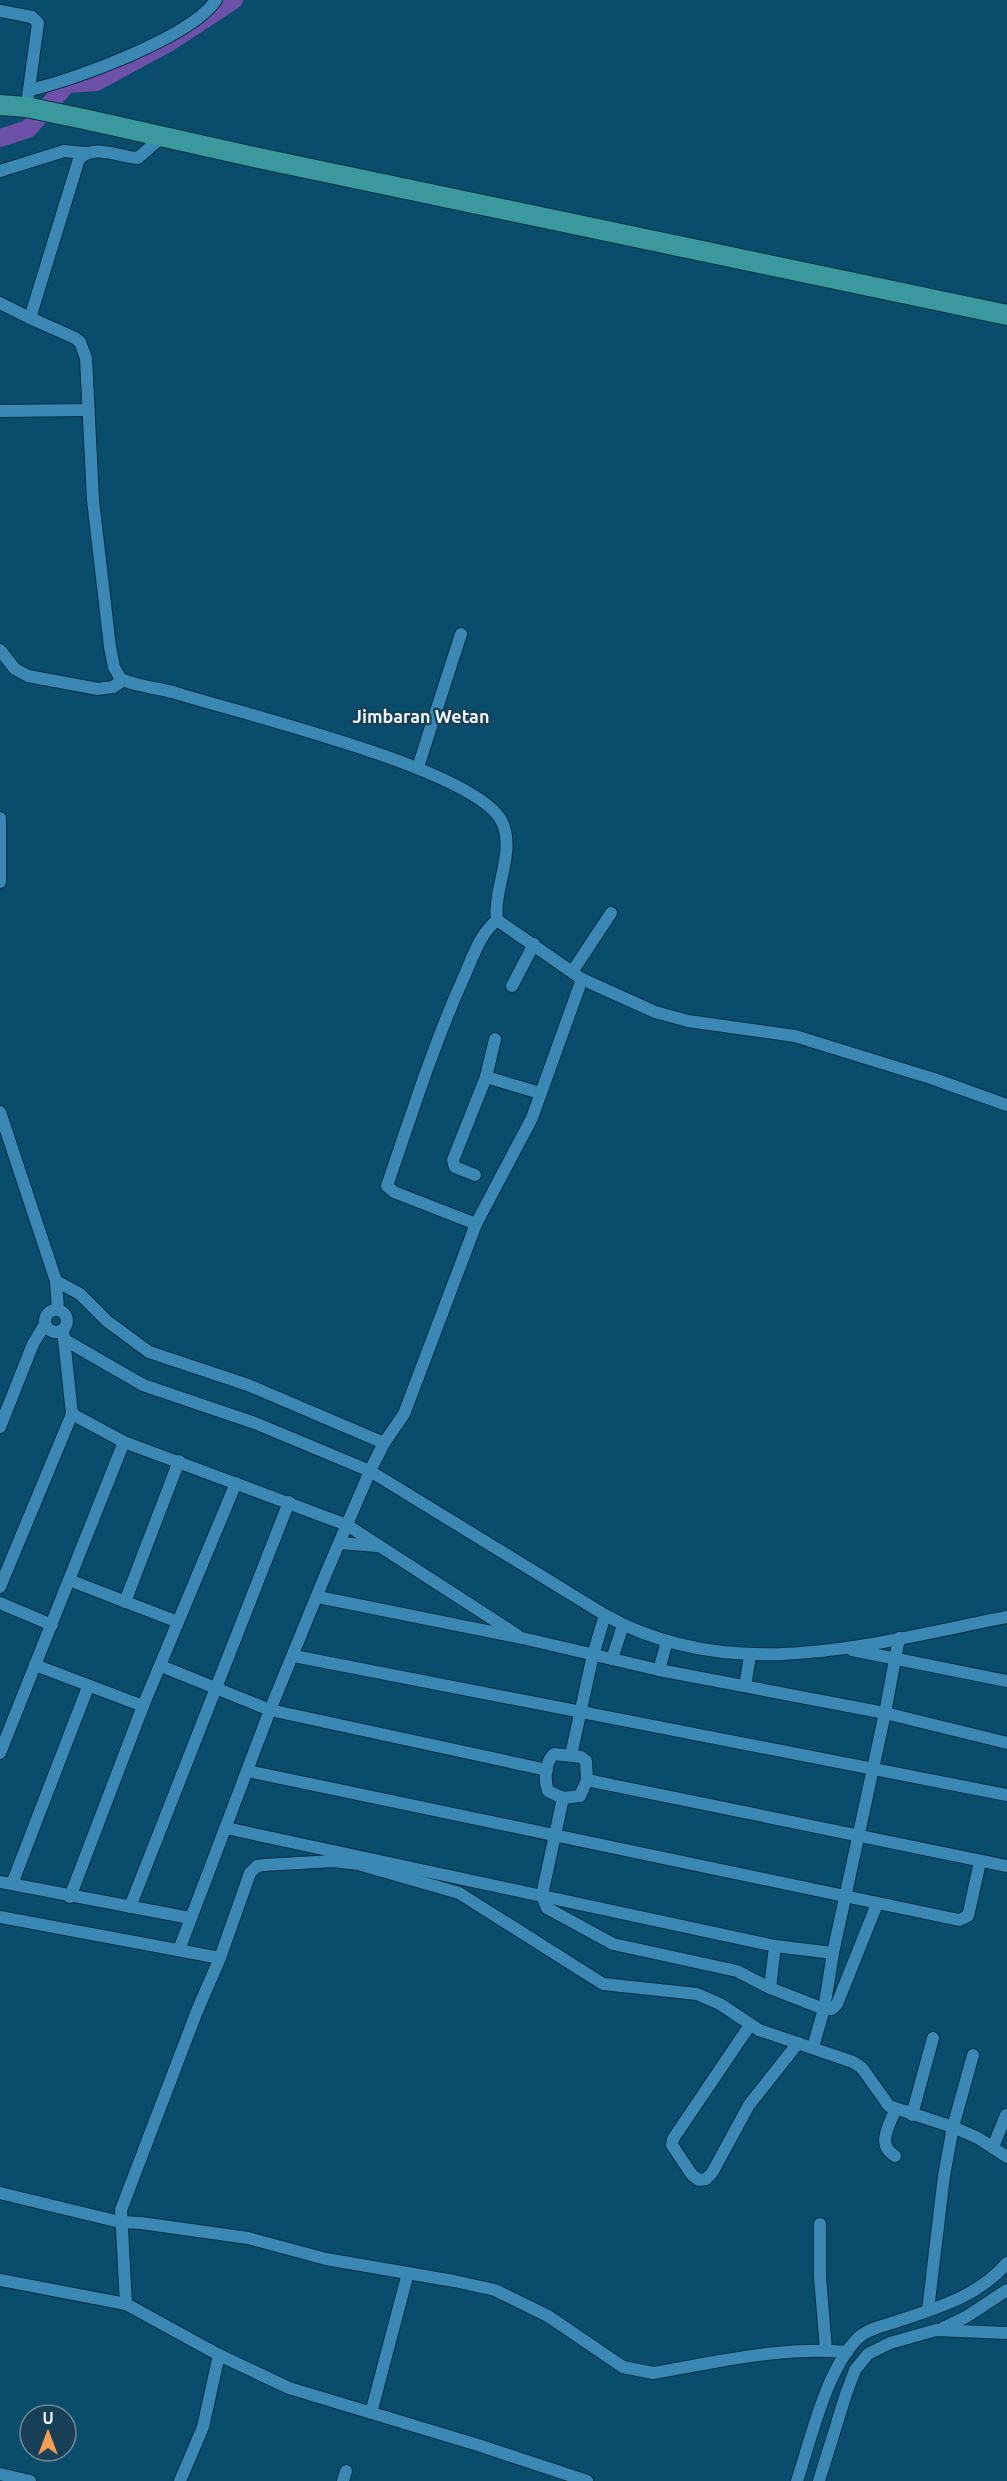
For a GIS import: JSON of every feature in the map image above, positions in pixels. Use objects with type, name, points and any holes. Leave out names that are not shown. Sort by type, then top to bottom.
[{"type":"main road","points":[[0,105],[30,102],[84,118],[163,136],[1007,315]]},
{"type":"street","points":[[30,102],[178,31],[216,0]]},
{"type":"street","points":[[0,10],[32,17],[38,24],[30,102]]},
{"type":"street","points":[[0,171],[64,151],[85,153],[94,151],[138,158],[163,136]]},
{"type":"street","points":[[30,318],[73,176],[79,159],[85,153]]},
{"type":"street","points":[[0,303],[80,342],[86,358],[93,500],[110,647],[116,673],[123,680],[155,687],[417,766],[468,791],[488,805],[502,822],[507,843],[497,920],[481,937],[452,1004],[414,1105],[387,1186],[394,1192],[476,1224]]},
{"type":"street","points":[[0,411],[89,410]]},
{"type":"street","points":[[417,766],[462,634]]},
{"type":"street","points":[[0,650],[15,669],[28,676],[98,689],[113,687],[123,680]]},
{"type":"street","points":[[0,819],[0,882]]},
{"type":"street","points":[[179,1950],[270,1710],[339,1543],[370,1471],[387,1440],[399,1424],[476,1224],[532,1118],[577,976],[611,913]]},
{"type":"street","points":[[497,920],[577,976],[656,1012],[688,1021],[795,1036],[934,1078],[1007,1105]]},
{"type":"street","points":[[512,986],[534,944]]},
{"type":"street","points":[[475,1175],[455,1167],[453,1160],[486,1077],[495,1039]]},
{"type":"street","points":[[486,1077],[540,1093]]},
{"type":"street","points":[[0,1112],[56,1281],[58,1310],[66,1317],[64,1335],[72,1414],[0,1587]]},
{"type":"street","points":[[56,1281],[80,1294],[107,1321],[149,1352],[248,1385],[387,1440]]},
{"type":"street","points":[[0,1426],[33,1344],[45,1324],[47,1314],[58,1310]]},
{"type":"street","points":[[45,1324],[52,1332],[64,1335],[144,1385],[247,1420],[370,1471],[605,1615],[623,1625],[667,1641],[750,1656],[847,1648],[1007,1617]]},
{"type":"street","points":[[72,1414],[124,1442],[347,1525],[522,1638]]},
{"type":"street","points":[[0,1753],[124,1442]]},
{"type":"street","points":[[125,1602],[179,1461]]},
{"type":"street","points":[[70,1897],[143,1706],[236,1483]]},
{"type":"street","points":[[130,1907],[289,1502]]},
{"type":"street","points":[[339,1543],[381,1547]]},
{"type":"street","points":[[69,1580],[178,1622]]},
{"type":"street","points":[[318,1598],[522,1638],[659,1670],[885,1713],[1007,1743]]},
{"type":"street","points":[[0,1603],[52,1625]]},
{"type":"street","points":[[571,1755],[593,1655],[605,1615]]},
{"type":"street","points":[[612,1659],[623,1625]]},
{"type":"street","points":[[813,2047],[824,2009],[832,1953],[885,1713],[899,1638]]},
{"type":"street","points":[[659,1670],[667,1641]]},
{"type":"street","points":[[847,1648],[1005,1680]]},
{"type":"street","points":[[294,1656],[1007,1795]]},
{"type":"street","points":[[745,1686],[750,1656]]},
{"type":"street","points":[[35,1665],[143,1706]]},
{"type":"street","points":[[161,1666],[270,1710],[547,1770]]},
{"type":"street","points":[[88,1687],[6,1883],[190,1918]]},
{"type":"street","points":[[552,1755],[571,1755],[586,1761],[587,1780],[582,1795],[563,1798],[548,1791],[547,1770],[552,1755]]},
{"type":"street","points":[[248,1771],[959,1920],[966,1919],[970,1911],[980,1862]]},
{"type":"street","points":[[587,1780],[1007,1866]]},
{"type":"street","points":[[563,1798],[542,1895],[547,1908],[613,1944],[737,1971],[770,1988],[824,2009],[836,2007],[877,1904]]},
{"type":"street","points":[[226,1828],[775,1946],[832,1953]]},
{"type":"street","points":[[126,2304],[121,2210],[197,2011],[220,1958],[250,1873],[257,1866],[334,1861],[358,1864],[474,1900],[603,1984],[696,1994],[720,2004],[750,2025],[853,2062],[862,2068],[882,2100],[896,2110],[953,2127],[993,2147],[1007,2157]]},
{"type":"street","points":[[0,1917],[220,1958]]},
{"type":"street","points":[[770,1988],[775,1946]]},
{"type":"street","points":[[750,2025],[672,2145],[692,2175],[699,2180],[706,2179],[712,2173],[749,2105],[798,2043]]},
{"type":"street","points":[[912,2115],[933,2038]]},
{"type":"street","points":[[928,2310],[944,2176],[953,2127],[973,2055]]},
{"type":"street","points":[[895,2156],[886,2150],[884,2141],[896,2110]]},
{"type":"street","points":[[993,2147],[1006,2115]]},
{"type":"street","points":[[0,2193],[120,2222],[248,2238],[326,2259],[495,2290],[548,2316],[623,2367],[637,2371],[653,2373],[763,2353],[826,2350],[847,2352]]},
{"type":"street","points":[[820,2224],[820,2277],[826,2350]]},
{"type":"street","points":[[819,2481],[846,2394],[863,2359],[890,2343],[936,2330],[966,2318],[1001,2287],[1007,2263]]},
{"type":"street","points":[[371,2413],[408,2273]]},
{"type":"street","points":[[0,2280],[126,2304],[219,2355],[289,2388],[587,2481]]},
{"type":"street","points":[[797,2481],[830,2386],[847,2352],[856,2340],[868,2331],[978,2289],[1001,2287]]},
{"type":"street","points":[[936,2330],[1007,2332]]},
{"type":"street","points":[[180,2481],[203,2427],[219,2355]]},
{"type":"street","points":[[0,2474],[30,2481]]},
{"type":"waterway","points":[[0,138],[28,129],[67,84],[96,82],[170,42],[234,0]]},
{"type":"district","name":"Jimbaran Wetan","points":[[421,716]]}]
